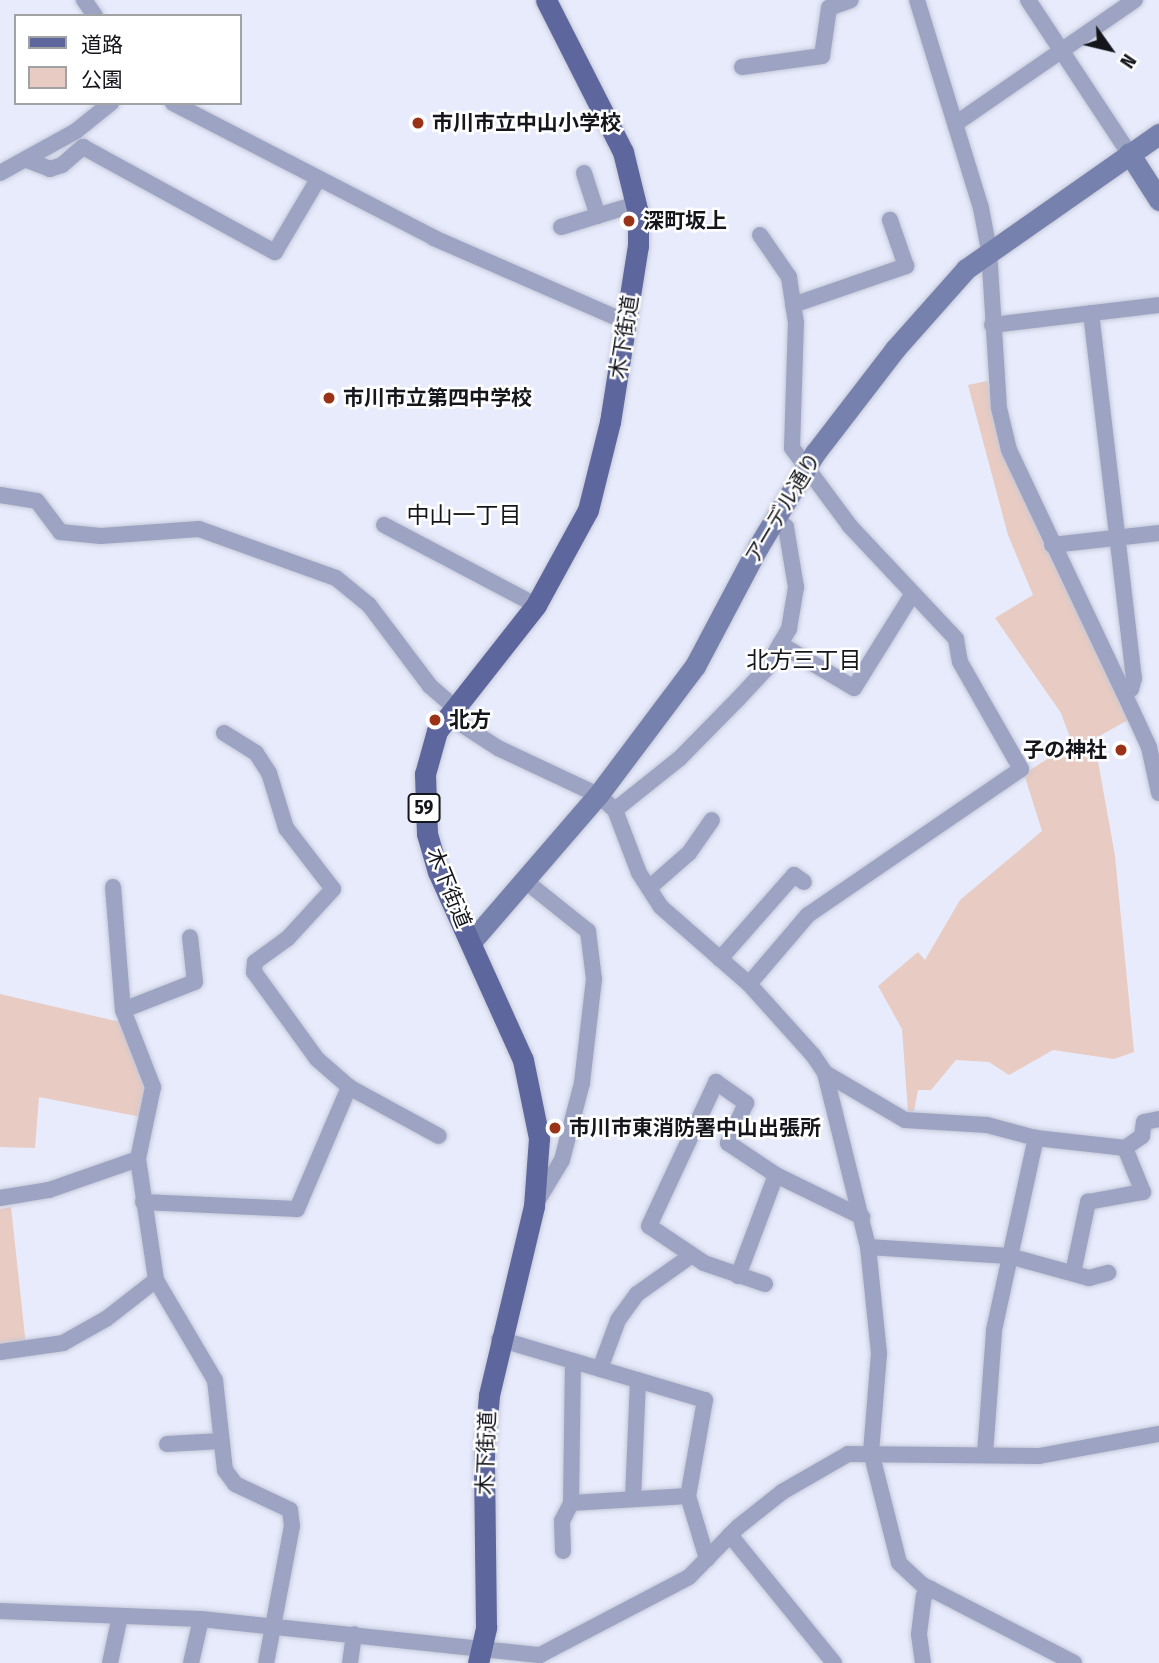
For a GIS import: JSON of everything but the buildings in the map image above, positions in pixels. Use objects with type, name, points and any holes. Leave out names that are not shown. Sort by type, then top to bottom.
[{"type":"main road","name":"木下街道","points":[[480,1655],[484,1455],[499,1339],[534,1206],[539,1138],[529,1083],[471,942],[438,872],[423,798],[430,751],[450,711],[536,605],[588,510],[604,452],[638,246],[636,204],[614,131],[545,0]]},
{"type":"street","points":[[742,67],[822,56],[828,8],[851,0]]},
{"type":"street","points":[[917,0],[958,122],[989,250],[999,408],[1009,450],[1124,693],[1154,746],[1159,793]]},
{"type":"street","points":[[1028,0],[1159,200]]},
{"type":"street","points":[[958,122],[1135,0]]},
{"type":"street","points":[[0,173],[76,131],[108,105]]},
{"type":"street","points":[[177,105],[317,181],[447,245],[626,322]]},
{"type":"street","name":"アーデル通り","points":[[471,942],[598,794],[709,644],[775,518],[805,470],[840,417],[895,349],[966,269],[989,250],[1159,134]]},
{"type":"street","points":[[27,160],[50,169],[62,166],[83,146],[275,252],[317,181]]},
{"type":"street","points":[[584,173],[598,216]]},
{"type":"street","points":[[561,228],[636,204]]},
{"type":"street","points":[[793,305],[906,265],[890,220]]},
{"type":"street","points":[[749,984],[808,915],[1021,769],[960,662],[956,639],[912,595],[805,470],[792,448],[793,305],[789,277],[760,235]]},
{"type":"street","points":[[992,325],[1159,305]]},
{"type":"street","points":[[1091,313],[1120,537],[1134,678],[1131,689],[1124,693]]},
{"type":"street","points":[[0,495],[37,501],[60,532],[101,536],[199,529],[336,578],[369,605],[450,711],[498,748],[598,794],[615,810],[649,888],[661,907],[749,984],[825,1073],[905,1120],[987,1125],[1036,1138],[1125,1148],[1142,1136],[1144,1122],[1159,1119]]},
{"type":"street","points":[[615,810],[679,759],[765,670],[789,629],[796,587],[786,527],[775,518]]},
{"type":"street","points":[[384,525],[536,605]]},
{"type":"street","points":[[1052,545],[1159,533]]},
{"type":"street","points":[[780,644],[854,688],[912,595]]},
{"type":"street","points":[[224,733],[256,753],[269,773],[286,828],[333,889],[288,938],[255,962],[254,972],[317,1059],[349,1087],[439,1136]]},
{"type":"street","points":[[649,888],[689,853],[712,820]]},
{"type":"street","points":[[720,959],[794,875],[804,881]]},
{"type":"street","points":[[524,880],[589,931],[594,979],[582,1083],[562,1160],[534,1206]]},
{"type":"street","points":[[113,887],[123,1010],[153,1087],[138,1159],[156,1280],[215,1380],[225,1470],[235,1484],[290,1510],[292,1526],[266,1663]]},
{"type":"street","points":[[123,1010],[195,982],[190,937]]},
{"type":"street","points":[[825,1073],[868,1247],[879,1353],[871,1452],[899,1563],[931,1589],[1074,1663]]},
{"type":"street","points":[[765,1284],[738,1276],[692,1255],[649,1226],[716,1082],[746,1103],[728,1143],[776,1175],[862,1217]]},
{"type":"street","points":[[143,1202],[297,1209],[349,1087]]},
{"type":"street","points":[[985,1454],[989,1371],[1009,1256],[1036,1138]]},
{"type":"street","points":[[1073,1273],[1088,1202],[1143,1192],[1125,1148]]},
{"type":"street","points":[[0,1198],[49,1190],[138,1159]]},
{"type":"street","points":[[738,1276],[776,1175]]},
{"type":"street","points":[[868,1247],[1009,1256],[1089,1278],[1108,1273]]},
{"type":"street","points":[[600,1369],[618,1320],[637,1294],[692,1255]]},
{"type":"street","points":[[0,1352],[63,1343],[106,1319],[156,1280]]},
{"type":"street","points":[[499,1339],[705,1400],[688,1496],[706,1559]]},
{"type":"street","points":[[563,1550],[562,1521],[571,1503],[573,1361]]},
{"type":"street","points":[[632,1499],[638,1380]]},
{"type":"street","points":[[0,1611],[201,1619],[274,1625],[354,1634],[480,1655],[541,1659],[689,1577],[730,1535],[782,1492],[848,1454],[871,1452],[1039,1456],[1159,1434]]},
{"type":"street","points":[[167,1444],[221,1441]]},
{"type":"street","points":[[571,1503],[688,1496]]},
{"type":"street","points":[[730,1535],[834,1663]]},
{"type":"street","points":[[923,1663],[919,1634],[924,1597],[931,1589]]},
{"type":"street","points":[[110,1663],[120,1616]]},
{"type":"street","points":[[191,1663],[201,1619]]},
{"type":"street","points":[[350,1663],[354,1634]]},
{"type":"green space","points":[[987,381],[1016,483],[1128,720],[1094,739],[1115,856],[1134,1052],[1114,1059],[1053,1050],[1009,1075],[989,1062],[956,1060],[931,1090],[918,1090],[914,1111],[908,1112],[902,1029],[878,986],[918,952],[925,960],[960,900],[1042,831],[1024,774],[1072,743],[1061,713],[995,618],[1033,595],[1008,535],[968,385]]},
{"type":"green space","points":[[0,994],[120,1022],[149,1087],[141,1117],[39,1097],[35,1148],[0,1147]]},
{"type":"green space","points":[[11,1207],[26,1346],[0,1347],[0,1209]]},
{"type":"place","name":"市川市立中山小学校","points":[[418,123]]},
{"type":"place","name":"深町坂上","points":[[629,221]]},
{"type":"place","name":"市川市立第四中学校","points":[[329,398]]},
{"type":"place","name":"北方","points":[[435,720]]},
{"type":"place","name":"子の神社","points":[[1121,750]]},
{"type":"place","name":"市川市東消防署中山出張所","points":[[555,1128]]},
{"type":"district","name":"中山一丁目","points":[[464,515]]},
{"type":"district","name":"北方三丁目","points":[[804,660]]}]
